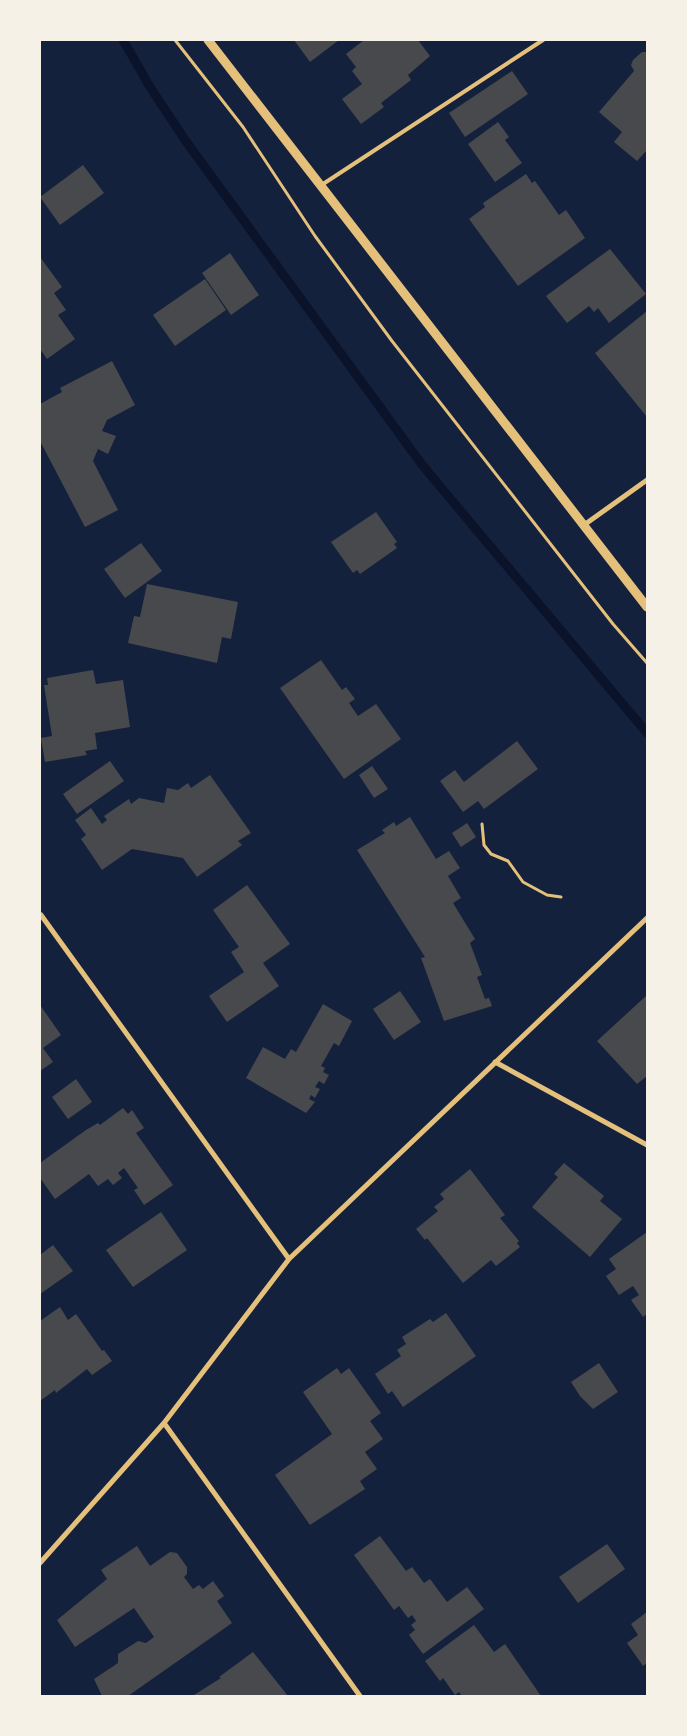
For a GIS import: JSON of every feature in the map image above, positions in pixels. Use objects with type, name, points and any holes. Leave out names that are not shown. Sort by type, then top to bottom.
[{"type":"street","points":[[208,40],[647,607]]},
{"type":"street","points":[[584,525],[647,480]]},
{"type":"street","points":[[41,915],[289,1260]]},
{"type":"street","points":[[40,1562],[164,1424],[289,1260],[647,918]]},
{"type":"street","points":[[495,1062],[647,1145]]},
{"type":"street","points":[[164,1424],[360,1696]]},
{"type":"lane","points":[[320,186],[543,40]]},
{"type":"path","points":[[175,40],[243,127],[316,236],[392,342],[613,624],[647,663]]},
{"type":"path","points":[[482,824],[484,845],[491,854],[508,861],[523,882],[547,895],[561,897]]},
{"type":"building","points":[[294,40],[339,40],[310,62]]},
{"type":"building","points":[[364,40],[418,40],[430,56],[408,75],[411,80],[381,103],[384,107],[361,124],[342,99],[362,84],[352,71],[356,67],[346,54]]},
{"type":"building","points":[[642,52],[647,52],[647,150],[637,161],[614,142],[622,132],[599,112],[634,71],[631,65],[633,60]]},
{"type":"building","points":[[512,71],[528,94],[465,137],[449,113]]},
{"type":"building","points":[[498,122],[509,137],[505,140],[522,163],[495,182],[468,144]]},
{"type":"building","points":[[83,165],[104,193],[60,225],[40,197]]},
{"type":"building","points":[[526,174],[532,183],[535,181],[559,215],[566,210],[585,238],[518,286],[469,219],[485,207],[483,203]]},
{"type":"building","points":[[610,249],[646,294],[609,323],[598,308],[594,312],[589,306],[567,323],[546,296]]},
{"type":"building","points":[[230,253],[259,295],[231,315],[202,273]]},
{"type":"building","points":[[40,257],[62,287],[54,293],[66,310],[58,315],[75,339],[47,359],[40,349]]},
{"type":"building","points":[[205,279],[226,310],[175,346],[153,315]]},
{"type":"building","points":[[647,311],[647,417],[595,353]]},
{"type":"building","points":[[112,361],[135,405],[107,420],[102,431],[116,436],[108,454],[98,449],[93,461],[118,510],[85,527],[40,441],[40,404],[62,392],[60,388]]},
{"type":"building","points":[[376,512],[397,542],[394,544],[397,548],[360,574],[357,570],[353,573],[331,542]]},
{"type":"building","points":[[141,543],[162,571],[125,598],[104,569]]},
{"type":"building","points":[[147,584],[238,602],[231,639],[222,637],[217,663],[128,643],[134,616],[140,617]]},
{"type":"building","points":[[321,660],[342,690],[346,687],[355,699],[349,703],[358,716],[376,704],[401,739],[344,779],[280,688]]},
{"type":"building","points":[[93,670],[96,684],[123,680],[130,727],[95,733],[97,749],[85,751],[87,755],[45,762],[41,738],[52,736],[44,685],[48,685],[47,678]]},
{"type":"building","points":[[517,741],[538,769],[484,809],[478,801],[463,812],[440,781],[455,770],[464,782]]},
{"type":"building","points":[[110,761],[124,781],[77,814],[63,794]]},
{"type":"building","points":[[372,766],[388,789],[374,798],[359,775]]},
{"type":"building","points":[[210,775],[251,833],[238,841],[242,845],[197,877],[183,858],[132,849],[102,870],[81,839],[86,835],[75,820],[91,808],[102,824],[107,820],[104,816],[129,799],[131,804],[139,798],[164,803],[167,788],[178,790],[188,783],[191,788]]},
{"type":"building","points":[[410,817],[436,859],[449,851],[460,868],[448,876],[461,898],[453,903],[475,939],[470,943],[482,975],[477,977],[485,999],[489,998],[492,1006],[444,1021],[421,958],[425,957],[357,850],[385,833],[382,830],[394,822],[396,826]]},
{"type":"building","points":[[467,823],[476,837],[461,847],[452,833]]},
{"type":"building","points":[[247,885],[290,944],[263,963],[279,986],[227,1022],[209,996],[244,972],[231,952],[239,947],[213,910]]},
{"type":"building","points":[[400,991],[421,1022],[394,1040],[373,1009]]},
{"type":"building","points":[[647,995],[647,1076],[637,1084],[597,1041]]},
{"type":"building","points":[[323,1004],[352,1021],[339,1046],[334,1043],[321,1066],[325,1068],[323,1072],[329,1075],[324,1084],[319,1081],[315,1087],[320,1089],[315,1098],[311,1095],[309,1099],[315,1102],[306,1113],[246,1078],[263,1047],[285,1059],[291,1049],[296,1052]]},
{"type":"building","points":[[40,1005],[61,1035],[43,1048],[53,1062],[40,1071]]},
{"type":"building","points":[[76,1079],[92,1102],[68,1119],[52,1097]]},
{"type":"building","points":[[123,1108],[128,1114],[132,1110],[144,1128],[136,1133],[173,1185],[144,1205],[134,1190],[138,1188],[124,1168],[118,1173],[122,1178],[113,1185],[108,1179],[98,1186],[89,1174],[55,1199],[40,1178],[40,1163],[86,1130],[98,1123],[100,1125]]},
{"type":"building","points":[[564,1163],[604,1196],[600,1201],[622,1219],[590,1257],[532,1207],[558,1177],[554,1174]]},
{"type":"building","points":[[470,1169],[505,1215],[500,1218],[519,1241],[517,1243],[520,1247],[496,1266],[491,1260],[463,1283],[427,1238],[425,1240],[416,1229],[438,1211],[434,1207],[444,1199],[440,1194]]},
{"type":"building","points":[[161,1212],[187,1250],[133,1287],[106,1250]]},
{"type":"building","points":[[647,1232],[647,1314],[643,1317],[631,1300],[639,1295],[633,1286],[619,1295],[606,1276],[616,1269],[609,1259]]},
{"type":"building","points":[[53,1245],[73,1271],[40,1294],[40,1255]]},
{"type":"building","points":[[60,1307],[68,1320],[76,1314],[102,1351],[104,1350],[112,1361],[92,1375],[87,1369],[56,1393],[55,1390],[40,1401],[40,1321]]},
{"type":"building","points":[[446,1313],[476,1356],[403,1407],[392,1391],[388,1394],[375,1374],[401,1356],[397,1350],[406,1344],[402,1337],[430,1319],[433,1322]]},
{"type":"building","points":[[599,1363],[618,1392],[593,1409],[580,1396],[571,1382]]},
{"type":"building","points":[[337,1368],[341,1374],[349,1368],[381,1413],[370,1421],[383,1439],[365,1452],[377,1469],[360,1481],[365,1489],[310,1525],[275,1475],[332,1434],[303,1392]]},
{"type":"building","points":[[380,1536],[406,1571],[412,1567],[424,1583],[430,1579],[447,1602],[467,1587],[484,1609],[423,1654],[409,1635],[415,1630],[411,1625],[416,1621],[412,1615],[408,1618],[399,1606],[394,1610],[354,1555]]},
{"type":"building","points":[[607,1544],[625,1569],[578,1603],[559,1577]]},
{"type":"building","points":[[137,1546],[150,1566],[170,1552],[177,1553],[187,1567],[187,1574],[184,1577],[193,1589],[199,1585],[203,1589],[213,1581],[224,1596],[217,1601],[232,1623],[128,1696],[102,1696],[94,1679],[118,1663],[118,1654],[138,1641],[146,1643],[154,1637],[134,1608],[75,1647],[57,1620],[107,1579],[101,1570]]},
{"type":"building","points":[[647,1612],[647,1663],[643,1666],[627,1643],[638,1635],[631,1624]]},
{"type":"building","points":[[474,1625],[494,1652],[505,1644],[541,1696],[462,1696],[459,1692],[455,1695],[443,1678],[440,1681],[425,1661]]},
{"type":"building","points":[[253,1652],[288,1696],[194,1695],[221,1678],[219,1677]]},
{"type":"waterway","points":[[123,40],[150,87],[185,140],[423,466],[647,733]]}]
